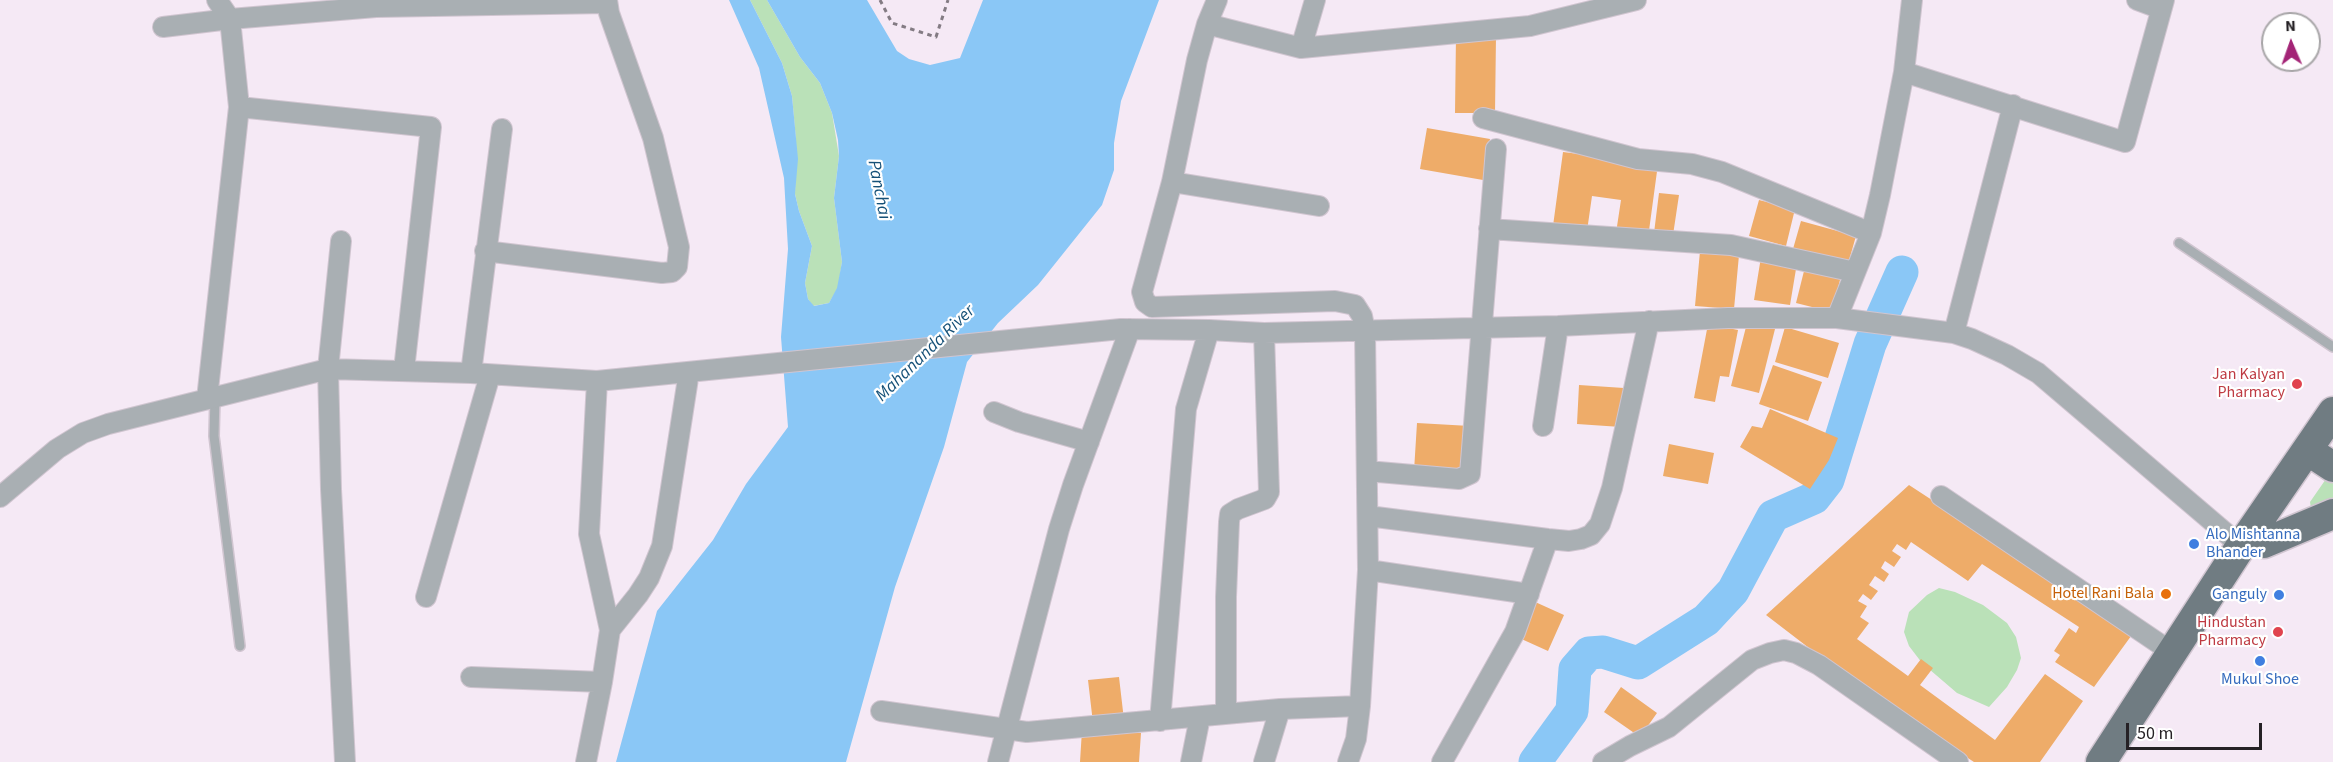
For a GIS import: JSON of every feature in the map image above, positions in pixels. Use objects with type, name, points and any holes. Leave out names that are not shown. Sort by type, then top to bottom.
[{"type":"main road","points":[[2121,762],[2136,726],[2173,653],[2326,442]]},
{"type":"main road","points":[[2101,762],[2136,726],[2253,545],[2333,514]]},
{"type":"street","points":[[211,398],[239,107],[230,19],[218,0]]},
{"type":"street","points":[[1217,0],[1207,24],[1197,60],[1172,182],[1142,292],[1145,302],[1152,307],[1160,308],[1335,301],[1348,303],[1359,310],[1365,331],[1368,570],[1360,706],[1356,739],[1348,762]]},
{"type":"street","points":[[1301,48],[1315,0]]},
{"type":"street","points":[[1207,24],[1301,48],[1530,26],[1636,0]]},
{"type":"street","points":[[1838,318],[1871,233],[1904,72],[1912,0]]},
{"type":"street","points":[[1904,72],[2125,142],[2163,5],[2137,0]]},
{"type":"street","points":[[163,27],[376,7],[607,2],[653,138],[679,247],[677,267],[672,272],[662,273],[485,251]]},
{"type":"street","points":[[1954,333],[2013,105]]},
{"type":"street","points":[[239,107],[431,127],[404,370]]},
{"type":"street","points":[[1483,118],[1638,159],[1692,165],[1722,172],[1871,233]]},
{"type":"street","points":[[426,597],[480,374],[485,251],[502,129]]},
{"type":"street","points":[[1367,471],[1460,479],[1470,474],[1496,149]]},
{"type":"street","points":[[1172,182],[1319,206]]},
{"type":"street","points":[[1489,229],[1731,245],[1855,272]]},
{"type":"street","points":[[341,241],[328,369],[331,489],[345,762]]},
{"type":"street","points":[[0,497],[57,449],[83,433],[108,424],[328,369],[404,370],[597,381],[1122,330],[1209,330],[1264,333],[1558,326],[1649,321],[1838,318],[1954,333],[2007,355],[2038,373],[2253,545]]},
{"type":"street","points":[[1368,516],[1548,539],[1581,539],[1591,534],[1600,524],[1612,488],[1649,321]]},
{"type":"street","points":[[1544,426],[1558,326]]},
{"type":"street","points":[[998,762],[1059,529],[1089,442],[1122,330]]},
{"type":"street","points":[[1160,721],[1185,409],[1209,330]]},
{"type":"street","points":[[1226,714],[1226,597],[1230,514],[1265,499],[1269,492],[1264,333]]},
{"type":"street","points":[[610,630],[649,578],[662,546],[689,372]]},
{"type":"street","points":[[586,762],[603,682],[610,630],[589,534],[597,381]]},
{"type":"street","points":[[994,412],[1019,422],[1089,442]]},
{"type":"street","points":[[1941,496],[2173,653]]},
{"type":"street","points":[[1442,762],[1515,632],[1548,539]]},
{"type":"street","points":[[1368,570],[1529,594]]},
{"type":"street","points":[[1603,762],[1677,722],[1752,660],[1784,650],[1796,653],[1819,665],[1959,762]]},
{"type":"street","points":[[471,677],[603,682]]},
{"type":"street","points":[[881,711],[1006,731],[1027,732],[1280,709],[1360,706]]},
{"type":"street","points":[[1264,762],[1280,709]]},
{"type":"street","points":[[1191,762],[1200,717]]},
{"type":"lane","points":[[2179,243],[2333,346]]},
{"type":"lane","points":[[211,398],[240,646]]},
{"type":"path","points":[[880,0],[892,23],[936,37],[948,0]]},
{"type":"green space","points":[[750,0],[767,0],[800,57],[820,83],[832,113],[839,156],[834,198],[842,262],[838,288],[829,303],[813,306],[808,299],[805,283],[812,246],[795,194],[796,140],[792,96],[782,63]]},
{"type":"green space","points":[[2328,476],[2333,480],[2333,503],[2311,508],[2310,502]]},
{"type":"green space","points":[[1939,588],[1955,592],[1983,605],[2007,623],[2016,637],[2021,658],[2017,670],[2007,687],[1989,707],[1957,693],[1922,663],[1909,646],[1904,632],[1909,612],[1927,595]]},
{"type":"water","points":[[729,0],[750,0],[782,63],[792,96],[798,159],[795,194],[812,246],[805,283],[808,299],[814,306],[829,303],[837,288],[842,262],[834,198],[839,156],[838,140],[832,113],[820,83],[800,57],[767,0],[867,0],[897,51],[909,59],[930,65],[960,58],[983,0],[1159,0],[1121,101],[1114,143],[1114,170],[1102,205],[1038,285],[998,323],[967,362],[944,447],[895,587],[846,762],[616,762],[657,611],[713,540],[746,484],[788,427],[781,337],[788,249],[784,178],[759,68]]},
{"type":"building","points":[[1456,35],[1496,36],[1495,113],[1455,113]]},
{"type":"building","points":[[1427,128],[1490,139],[1483,180],[1420,169]]},
{"type":"building","points":[[1563,152],[1658,164],[1648,238],[1616,233],[1621,200],[1592,196],[1587,231],[1553,226]]},
{"type":"building","points":[[1659,193],[1679,195],[1673,235],[1654,233]]},
{"type":"building","points":[[1759,200],[1795,209],[1786,246],[1749,236]]},
{"type":"building","points":[[1801,221],[1856,236],[1848,264],[1793,249]]},
{"type":"building","points":[[1700,251],[1739,255],[1734,309],[1695,306]]},
{"type":"building","points":[[1761,257],[1797,263],[1790,305],[1754,300]]},
{"type":"building","points":[[1805,267],[1841,276],[1832,312],[1796,303]]},
{"type":"building","points":[[1747,323],[1775,329],[1759,393],[1731,386]]},
{"type":"building","points":[[1708,324],[1738,330],[1729,377],[1720,376],[1715,402],[1694,398]]},
{"type":"building","points":[[1785,327],[1839,343],[1828,378],[1775,362]]},
{"type":"building","points":[[1773,365],[1822,382],[1808,421],[1759,404]]},
{"type":"building","points":[[1579,385],[1624,388],[1621,427],[1577,424]]},
{"type":"building","points":[[1770,409],[1838,438],[1829,460],[1810,489],[1740,447],[1752,426],[1762,428]]},
{"type":"building","points":[[1417,423],[1470,426],[1467,475],[1414,471]]},
{"type":"building","points":[[1669,444],[1714,453],[1708,484],[1663,476]]},
{"type":"building","points":[[1909,485],[2134,632],[2094,687],[2055,662],[2060,655],[2054,651],[2069,628],[2076,633],[2079,627],[1982,564],[1968,581],[1911,542],[1906,550],[1897,544],[1892,551],[1901,557],[1894,567],[1885,561],[1881,568],[1889,574],[1884,582],[1875,576],[1869,585],[1878,591],[1871,600],[1863,594],[1858,601],[1867,606],[1860,617],[1869,623],[1857,639],[1908,676],[1921,659],[1933,668],[1920,685],[1995,740],[2045,674],[2083,701],[2040,762],[1974,762],[1869,694],[1766,615]]},
{"type":"building","points":[[1533,601],[1564,615],[1548,651],[1517,637]]},
{"type":"building","points":[[1119,677],[1124,720],[1093,723],[1088,680]]},
{"type":"building","points":[[1621,687],[1657,713],[1640,737],[1604,712]]},
{"type":"building","points":[[1082,730],[1141,733],[1139,762],[1080,762]]},
{"type":"waterway","points":[[1535,762],[1572,711],[1575,669],[1589,653],[1603,652],[1638,663],[1706,620],[1733,591],[1773,516],[1814,498],[1828,480],[1870,344],[1902,272]]},
{"type":"place","name":"Jan Kalyan Pharmacy","points":[[2297,384]]},
{"type":"place","name":"Alo Mishtanna Bhander","points":[[2194,544]]},
{"type":"place","name":"Hotel Rani Bala","points":[[2166,594]]},
{"type":"place","name":"Ganguly","points":[[2279,595]]},
{"type":"place","name":"Hindustan Pharmacy","points":[[2278,632]]},
{"type":"place","name":"Mukul Shoe","points":[[2260,661]]},
{"type":"water label","name":"Panchai","points":[[878,190]]},
{"type":"water label","name":"Mahananda River","points":[[926,354]]}]
